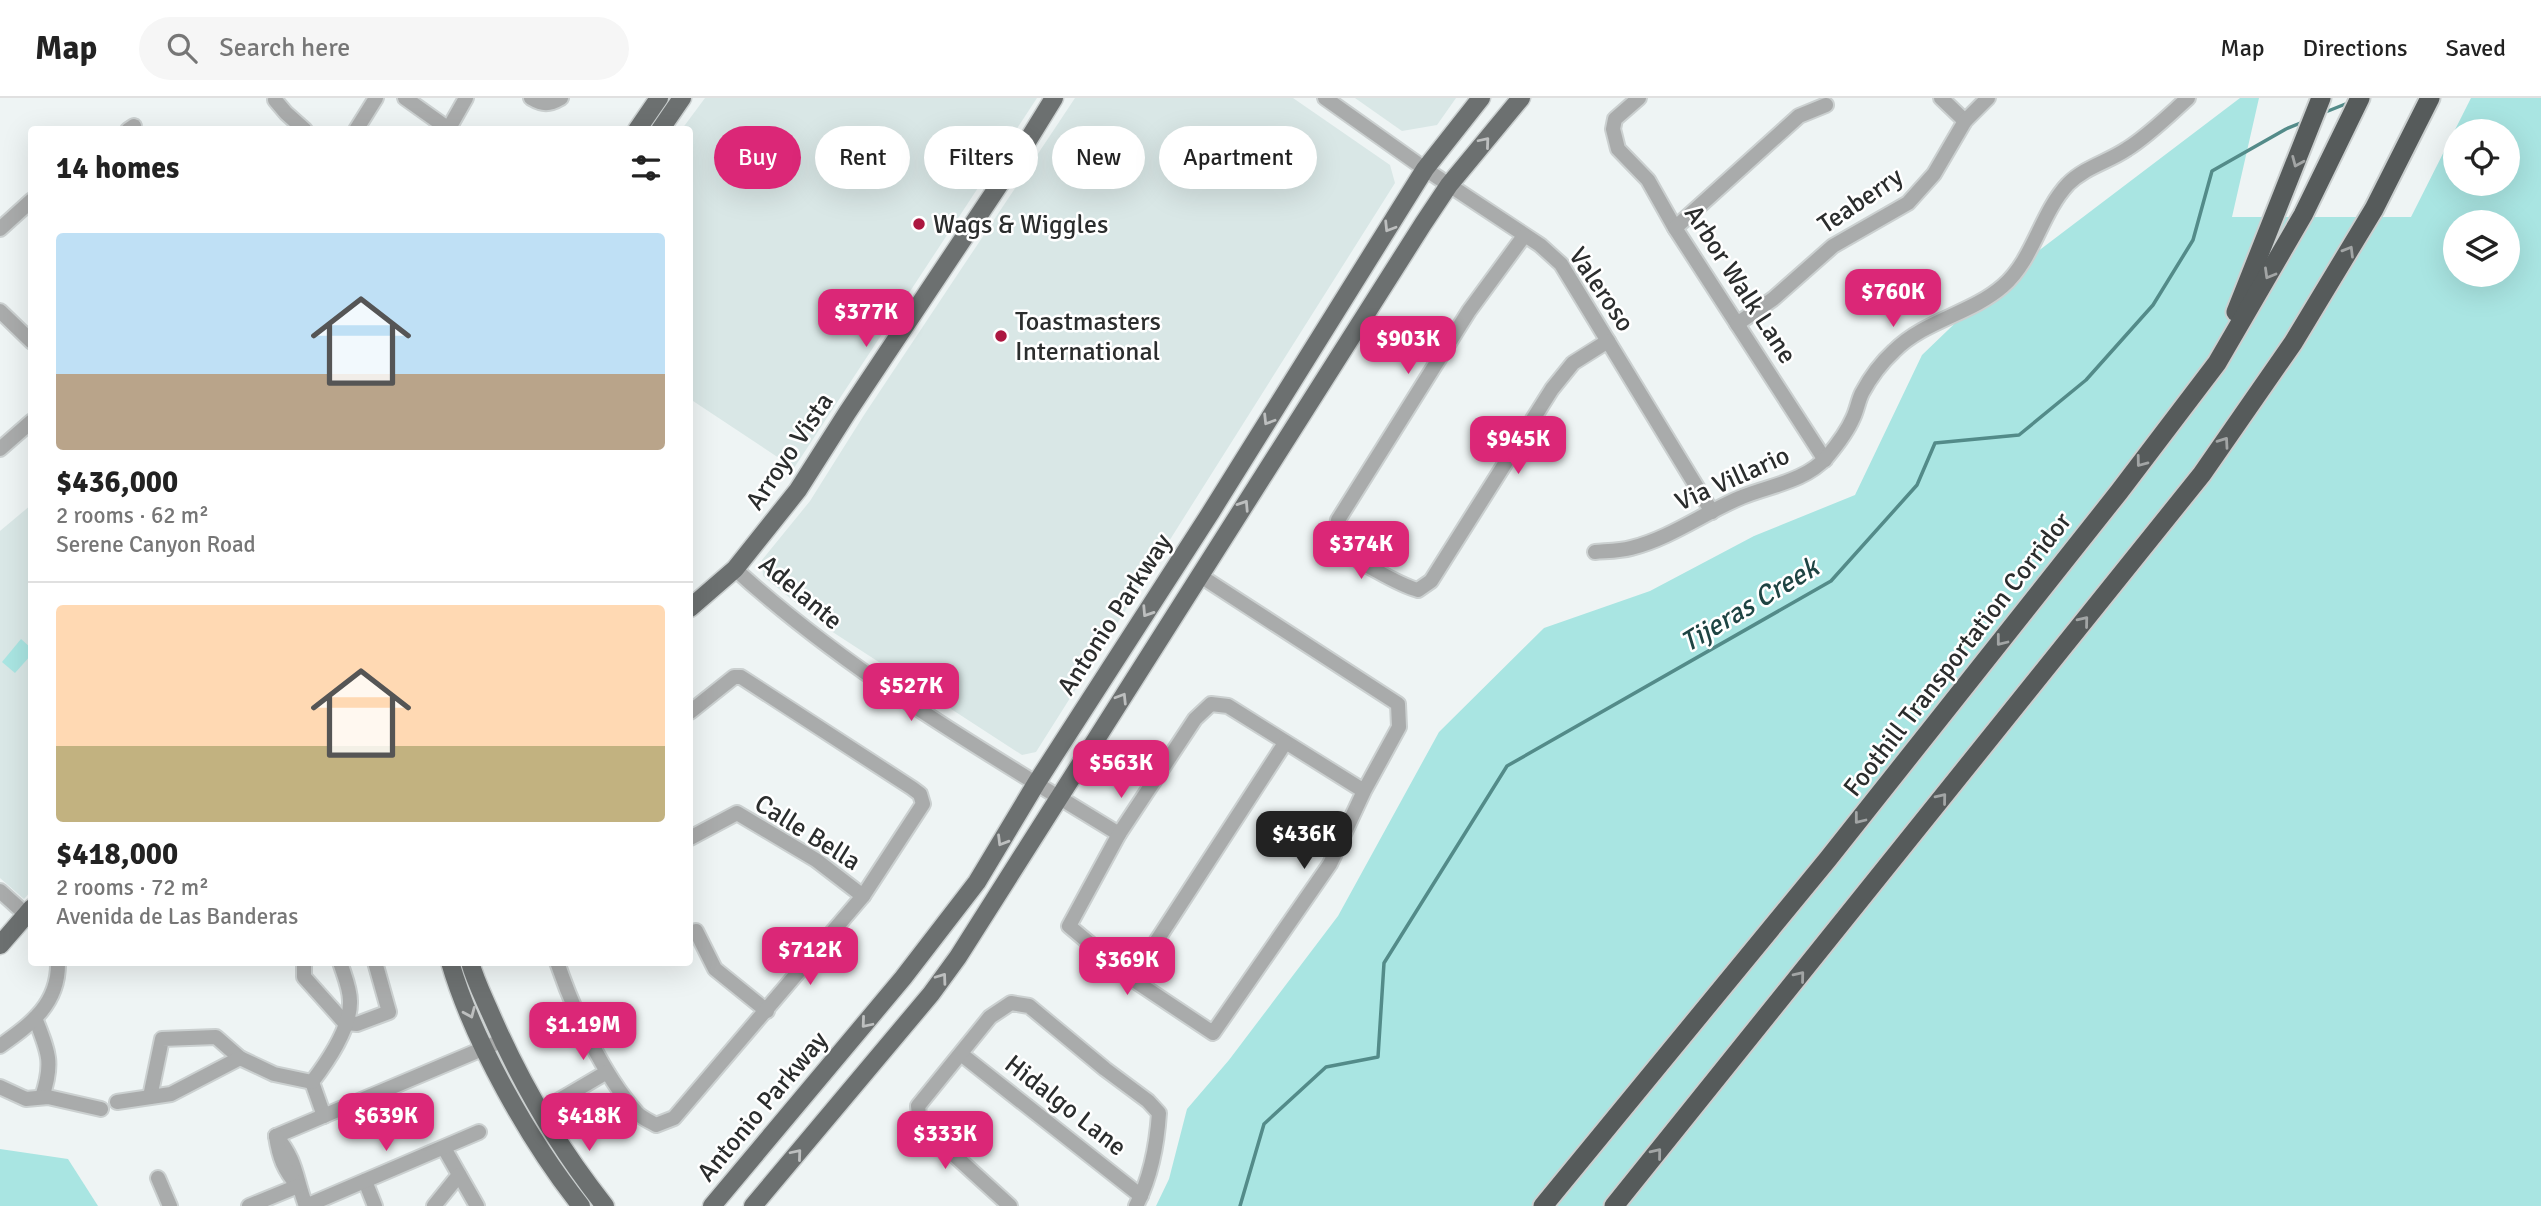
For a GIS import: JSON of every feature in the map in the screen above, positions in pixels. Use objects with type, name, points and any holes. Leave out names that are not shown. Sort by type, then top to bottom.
[{"type":"highway","points":[[2217,363],[2321,98]]},
{"type":"highway","name":"Foothill Transportation Corridor","points":[[1543,1206],[1828,859],[2119,492],[2217,363],[2303,215],[2360,98]]},
{"type":"highway","points":[[2374,209],[2430,98]]},
{"type":"highway","points":[[1614,1206],[2202,474],[2293,343],[2441,98]]},
{"type":"main road","points":[[640,126],[659,98]]},
{"type":"main road","points":[[663,126],[682,98]]},
{"type":"main road","name":"Arroyo Vista","points":[[693,605],[735,569],[777,518],[821,456],[1017,159],[1054,98]]},
{"type":"main road","name":"Antonio Parkway","points":[[712,1206],[942,930],[977,882],[1037,782],[1211,512],[1425,169],[1481,98]]},
{"type":"main road","name":"Antonio Parkway","points":[[753,1206],[931,994],[983,920],[1199,575],[1449,186],[1521,98]]},
{"type":"main road","points":[[0,945],[28,916]]},
{"type":"main road","points":[[452,966],[485,1048],[526,1126],[581,1206]]},
{"type":"main road","points":[[472,966],[502,1041],[539,1112],[581,1176],[606,1206]]},
{"type":"street","points":[[358,126],[376,98]]},
{"type":"street","points":[[405,98],[446,126]]},
{"type":"street","points":[[452,126],[466,98]]},
{"type":"street","points":[[531,98],[544,104],[561,98]]},
{"type":"street","name":"Valeroso","points":[[1325,98],[1449,186],[1539,245],[1561,264],[1712,512]]},
{"type":"street","name":"Arbor Walk Lane","points":[[1639,98],[1615,119],[1613,129],[1618,149],[1648,180],[1675,228],[1825,460]]},
{"type":"street","points":[[1941,98],[1965,121]]},
{"type":"street","name":"Teaberry","points":[[1737,324],[1773,299],[1833,246],[1909,203],[1934,174],[1965,121],[1988,98]]},
{"type":"street","name":"Via Villario","points":[[1595,552],[1631,549],[1742,496],[1779,486],[1804,475],[1825,460],[1853,418],[1862,393],[1895,349],[1919,332],[1987,298],[2004,285],[2020,265],[2041,224],[2069,183],[2087,169],[2124,151],[2143,138],[2188,98]]},
{"type":"street","points":[[275,100],[301,126]]},
{"type":"street","points":[[1675,228],[1799,116],[1826,105]]},
{"type":"street","points":[[0,229],[28,204]]},
{"type":"street","points":[[1524,236],[1469,312],[1338,520],[1335,534],[1342,548],[1402,586],[1418,590],[1431,582],[1552,388],[1573,363],[1608,341]]},
{"type":"street","points":[[0,311],[28,338]]},
{"type":"street","points":[[0,449],[28,424]]},
{"type":"street","name":"Adelante","points":[[735,569],[782,611],[836,653],[1119,834]]},
{"type":"street","points":[[1199,575],[1398,704],[1399,727],[1364,791],[1330,864],[1213,1033],[1132,979],[1069,926],[1119,834],[1195,719],[1211,704],[1228,706],[1364,791]]},
{"type":"street","points":[[558,966],[566,990],[607,1072],[639,1115],[656,1125],[674,1118],[863,896],[923,804],[920,793],[778,703],[747,680],[734,677],[693,710]]},
{"type":"street","points":[[1132,979],[1285,743]]},
{"type":"street","name":"Calle Bella","points":[[693,836],[737,813],[816,860],[863,896]]},
{"type":"street","points":[[0,891],[28,912]]},
{"type":"street","points":[[696,931],[715,969],[767,1011]]},
{"type":"street","points":[[0,1046],[27,1026],[51,1000],[57,966]]},
{"type":"street","points":[[304,966],[304,977],[345,1023],[357,1024],[389,1012],[376,966]]},
{"type":"street","points":[[312,1082],[334,1053],[351,1004],[341,966]]},
{"type":"street","points":[[1010,1206],[920,1124],[917,1114],[918,1106],[990,1017],[1011,1003],[1029,1006],[1148,1101],[1159,1113],[1157,1138],[1139,1201]]},
{"type":"street","points":[[35,1018],[47,1049],[50,1068],[41,1097]]},
{"type":"street","points":[[150,1097],[163,1039],[216,1037],[240,1058],[274,1074],[312,1082]]},
{"type":"street","points":[[480,1132],[365,1181],[337,1200],[306,1206],[298,1186],[278,1154],[276,1136],[502,1041]]},
{"type":"street","name":"Hidalgo Lane","points":[[961,1054],[1139,1201]]},
{"type":"street","points":[[117,1102],[171,1094],[240,1058]]},
{"type":"street","points":[[539,1112],[607,1072]]},
{"type":"street","points":[[312,1082],[324,1116]]},
{"type":"street","points":[[0,1087],[26,1098],[48,1097],[101,1109]]},
{"type":"street","points":[[444,1148],[477,1206]]},
{"type":"street","points":[[434,1206],[459,1175]]},
{"type":"street","points":[[158,1178],[170,1206]]},
{"type":"street","points":[[365,1181],[375,1206]]},
{"type":"street","points":[[249,1206],[273,1201],[298,1186]]},
{"type":"shaded area","points":[[705,98],[1037,98],[1019,126],[924,126],[924,189],[977,189],[794,468],[693,401],[693,126],[684,126]]},
{"type":"shaded area","points":[[1075,98],[1293,98],[1390,165],[1395,183],[1036,752],[1022,755],[828,629],[763,576],[762,560],[810,501],[1014,189],[1038,189],[1038,154],[1052,133],[1052,189],[1145,189],[1145,126],[1056,126]]},
{"type":"shaded area","points":[[1355,98],[1456,98],[1437,125],[1402,131]]},
{"type":"shaded area","points":[[2240,98],[2259,98],[2232,217],[2411,217],[2443,154],[2443,196],[2520,196],[2520,119],[2460,119],[2471,98],[2541,98],[2541,1206],[1156,1206],[1169,1179],[1187,1109],[1229,1060],[1338,916],[1439,732],[1544,628],[1650,591],[1754,536],[1855,495],[1922,355],[2000,280]]},
{"type":"shaded area","points":[[28,508],[28,894],[24,899],[0,878],[0,531]]},
{"type":"shaded area","points":[[21,639],[28,645],[28,658],[15,673],[2,662]]},
{"type":"shaded area","points":[[0,1149],[68,1159],[98,1206],[0,1206]]},
{"type":"waterway","name":"Tijeras Creek","points":[[2323,113],[2348,103]]},
{"type":"waterway","name":"Tijeras Creek","points":[[1240,1206],[1264,1124],[1326,1067],[1378,1057],[1384,963],[1507,766],[1831,581],[1917,485],[1935,443],[2019,435],[2086,380],[2153,305],[2193,240],[2212,171],[2303,122]]},
{"type":"place","name":"Wags & Wiggles","points":[[919,224]]},
{"type":"place","name":"Toastmasters International","points":[[1001,336]]}]
